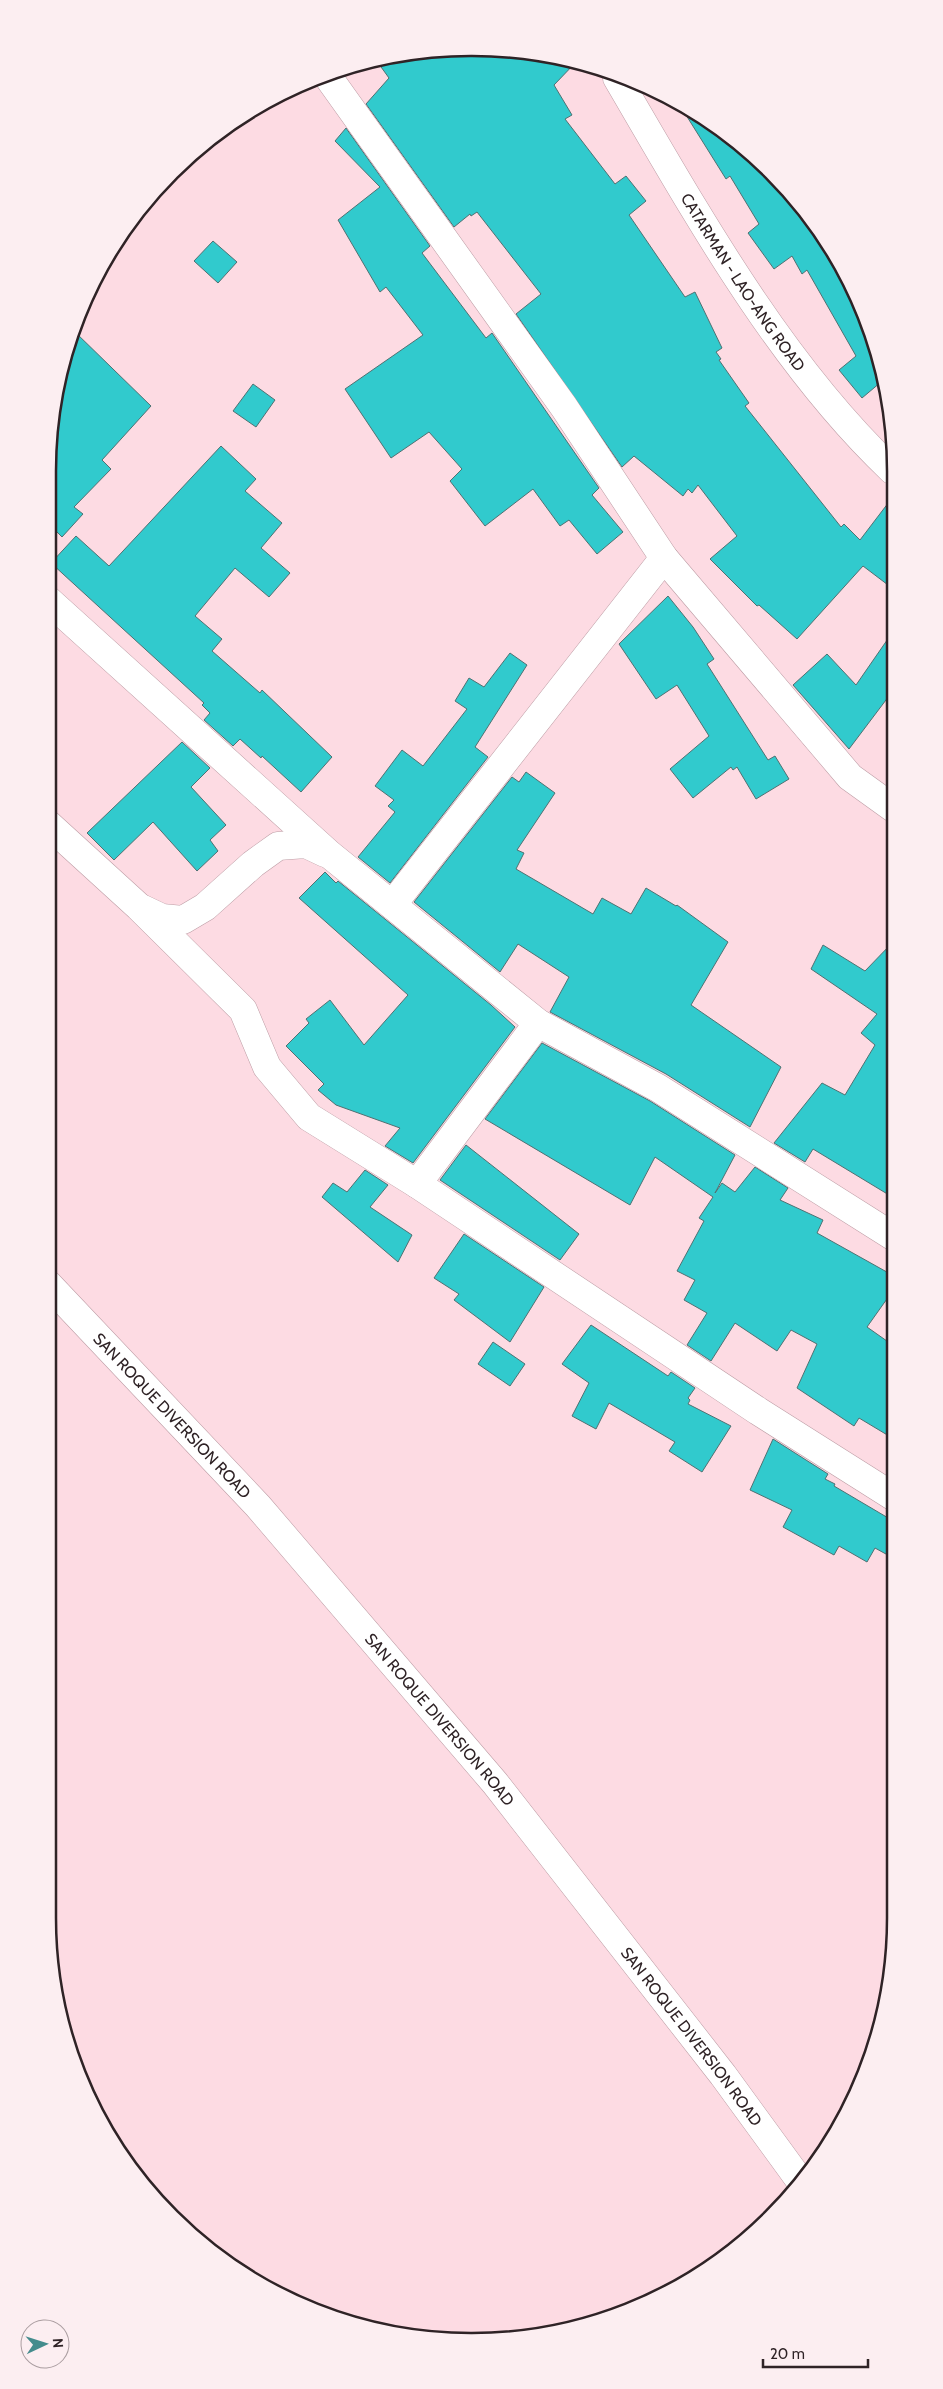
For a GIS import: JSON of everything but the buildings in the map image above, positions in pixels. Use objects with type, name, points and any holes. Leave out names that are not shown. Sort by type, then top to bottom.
[{"type":"street","points":[[331,81],[564,407],[664,558],[850,777],[887,804]]},
{"type":"street","name":"CATARMAN - LAO-ANG ROAD","points":[[621,84],[737,277],[787,348],[857,437],[887,465]]},
{"type":"street","points":[[392,905],[664,558]]},
{"type":"street","points":[[56,607],[329,854],[538,1023],[658,1088],[887,1233]]},
{"type":"street","points":[[56,831],[139,907],[243,1010],[266,1067],[308,1117],[417,1184],[750,1405],[887,1493]]},
{"type":"street","points":[[139,907],[162,918],[183,920],[205,907],[253,864],[278,846],[306,844],[329,854]]},
{"type":"street","points":[[417,1184],[538,1023]]},
{"type":"street","name":"SAN ROQUE DIVERSION ROAD","points":[[56,1292],[258,1506],[495,1783],[724,2075],[796,2176]]}]
